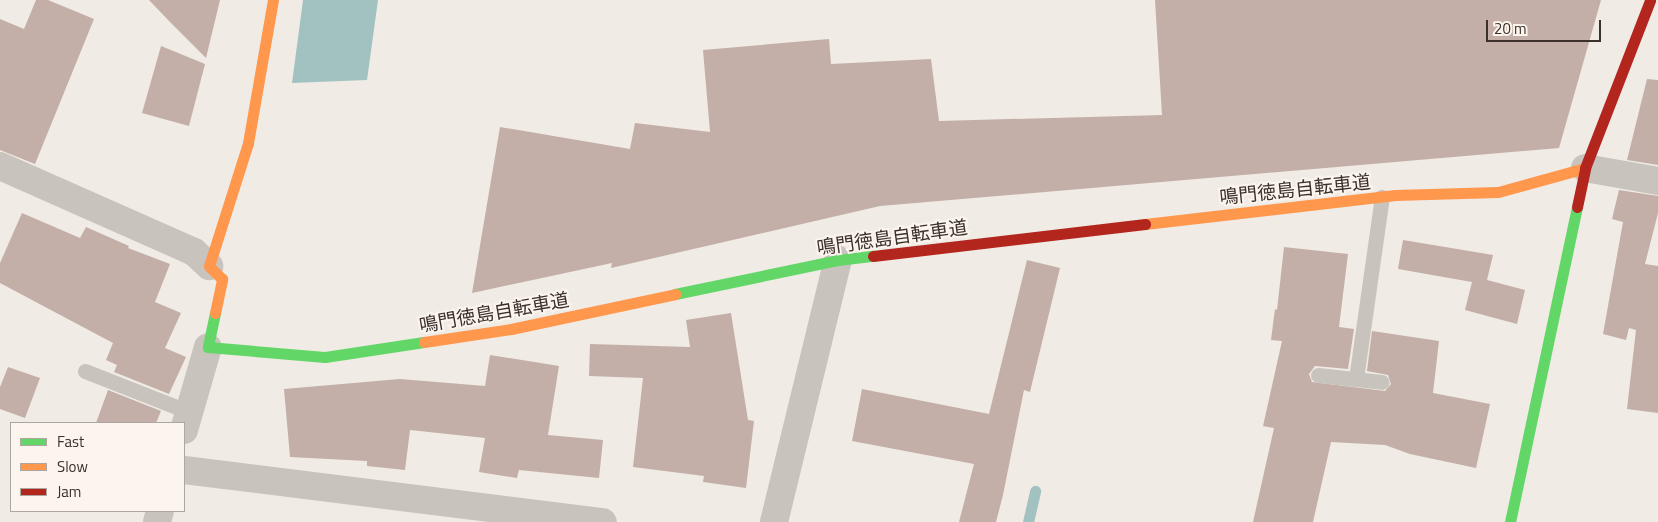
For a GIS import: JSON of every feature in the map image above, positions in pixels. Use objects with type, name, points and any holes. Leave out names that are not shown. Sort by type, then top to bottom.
[{"type":"main road","points":[[208,347],[222,279],[209,266],[248,143],[273,0]]},
{"type":"main road","points":[[1510,522],[1584,168],[1650,0]]},
{"type":"main road","name":"鳴門徳島自転車道","points":[[208,347],[325,357],[511,329],[838,260],[1382,197],[1498,192],[1584,168]]},
{"type":"street","points":[[0,166],[194,252],[209,266]]},
{"type":"street","points":[[1584,168],[1658,181]]},
{"type":"street","points":[[774,522],[838,260]]},
{"type":"street","points":[[186,421],[208,347]]},
{"type":"street","points":[[185,470],[603,522]]},
{"type":"lane","points":[[1356,379],[1382,197]]},
{"type":"lane","points":[[84,371],[186,421]]},
{"type":"lane","points":[[1318,375],[1382,382]]},
{"type":"water","points":[[303,0],[378,0],[367,80],[292,83]]},
{"type":"building","points":[[36,0],[48,0],[94,19],[35,164],[0,150],[0,19],[24,29]]},
{"type":"building","points":[[149,0],[220,0],[206,58],[170,22]]},
{"type":"building","points":[[1155,0],[1601,0],[1559,148],[880,206],[611,268],[612,263],[472,293],[500,127],[630,149],[635,123],[710,132],[703,50],[829,39],[831,64],[931,59],[939,121],[1162,115]]},
{"type":"building","points":[[161,46],[205,64],[189,126],[142,113]]},
{"type":"building","points":[[1647,79],[1658,80],[1658,165],[1627,160]]},
{"type":"building","points":[[1619,190],[1658,196],[1658,213],[1645,264],[1658,266],[1658,413],[1627,409],[1636,330],[1629,328],[1626,340],[1603,334],[1623,222],[1612,219]]},
{"type":"building","points":[[22,213],[80,238],[86,227],[129,246],[128,248],[170,264],[155,302],[181,313],[165,348],[186,357],[169,394],[114,372],[117,365],[106,360],[113,343],[0,283],[0,263]]},
{"type":"building","points":[[1403,240],[1493,255],[1487,280],[1525,290],[1517,324],[1465,310],[1472,282],[1398,269]]},
{"type":"building","points":[[1284,247],[1348,254],[1339,327],[1354,329],[1348,369],[1315,366],[1309,374],[1312,382],[1385,391],[1391,384],[1388,375],[1367,371],[1372,331],[1439,341],[1433,393],[1490,404],[1476,468],[1410,454],[1385,445],[1331,442],[1313,522],[1253,522],[1274,428],[1263,426],[1282,341],[1271,340],[1275,309],[1277,310]]},
{"type":"building","points":[[1027,260],[1060,268],[1030,392],[1024,390],[996,522],[959,522],[974,464],[852,441],[862,389],[989,414]]},
{"type":"building","points":[[731,313],[748,420],[754,421],[746,488],[703,482],[704,476],[633,467],[643,378],[589,376],[590,344],[690,347],[686,320]]},
{"type":"building","points":[[490,355],[559,366],[548,435],[603,440],[599,478],[519,470],[517,478],[479,472],[485,438],[410,430],[405,470],[367,466],[367,461],[290,457],[284,389],[400,379],[485,386]]},
{"type":"building","points":[[8,367],[40,378],[25,418],[0,409],[0,387]]},
{"type":"building","points":[[108,390],[161,411],[156,422],[96,422]]},
{"type":"waterway","points":[[1028,522],[1035,491]]},
{"type":"traffic: fast","points":[[1510,522],[1577,207]]},
{"type":"traffic: fast","points":[[675,294],[838,260],[873,256]]},
{"type":"traffic: fast","points":[[215,313],[208,347],[325,357],[424,342]]},
{"type":"traffic: slow","points":[[215,313],[222,279],[209,266],[248,143],[273,0]]},
{"type":"traffic: slow","points":[[1145,224],[1395,195],[1498,192],[1585,168]]},
{"type":"traffic: slow","points":[[424,342],[511,329],[675,294]]},
{"type":"traffic: jam","points":[[1577,207],[1585,168],[1650,0]]},
{"type":"traffic: jam","points":[[873,256],[1145,224]]}]
